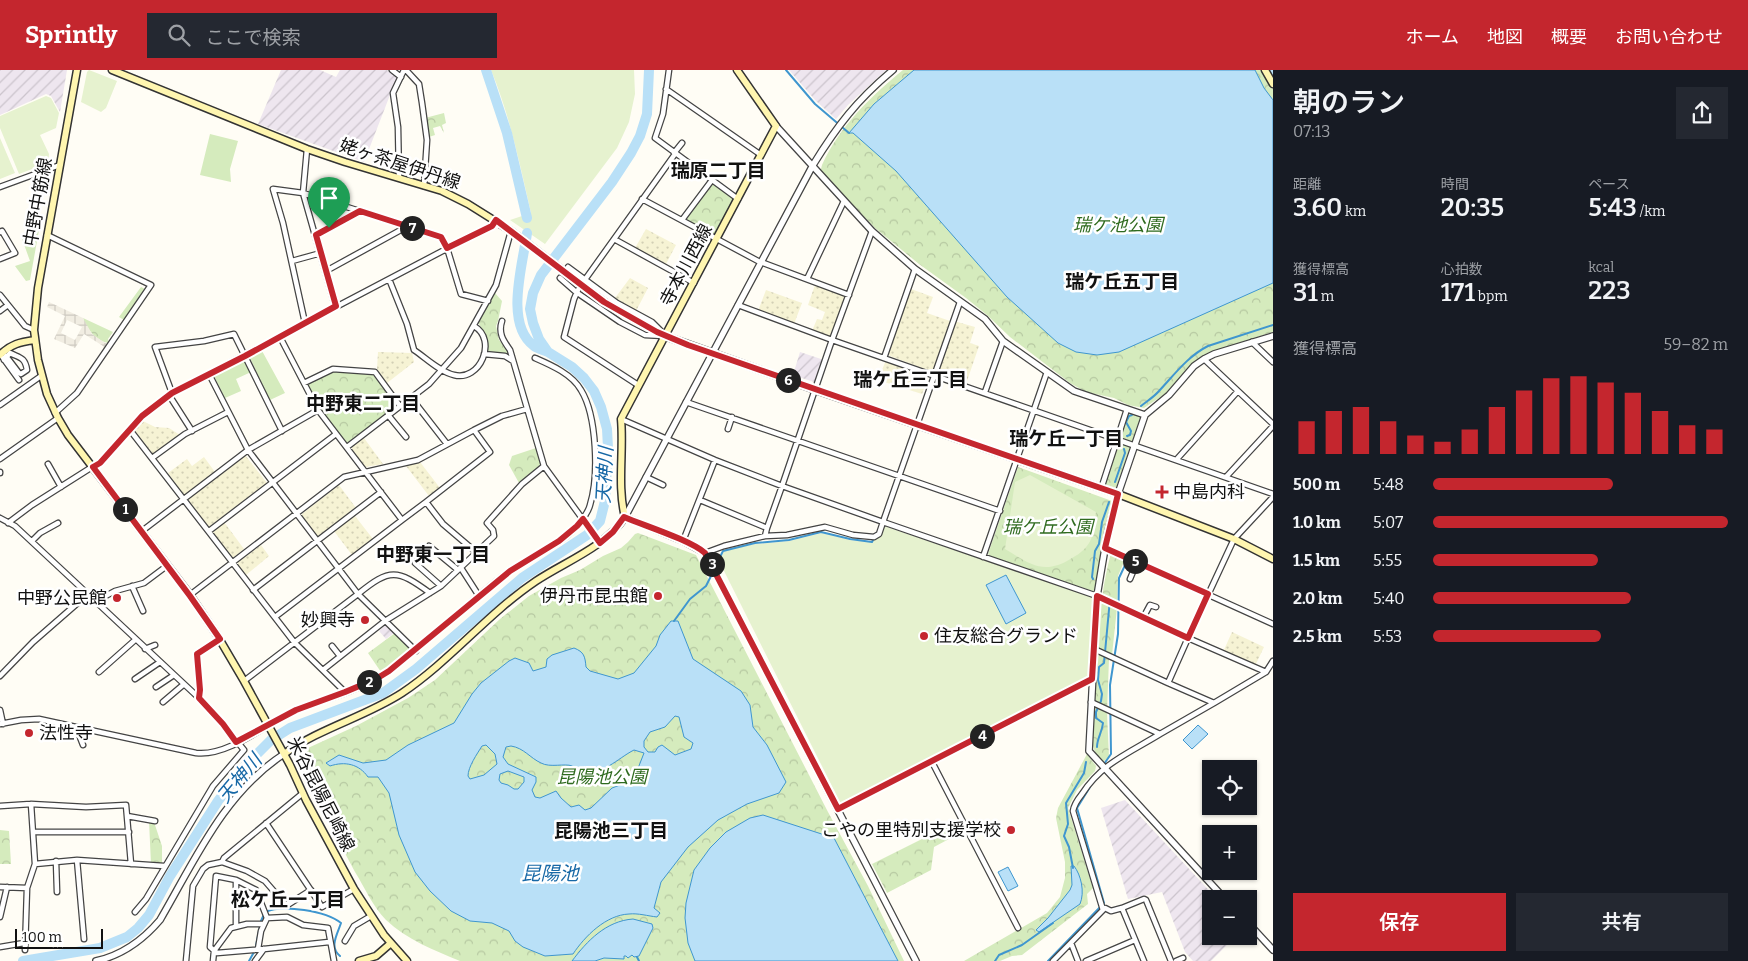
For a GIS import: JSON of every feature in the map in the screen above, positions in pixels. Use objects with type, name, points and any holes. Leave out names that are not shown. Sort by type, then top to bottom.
[{"type":"main road","name":"中野中筋線","points":[[35,340],[34,330],[38,288],[77,70]]},
{"type":"main road","name":"姥ヶ茶屋伊丹線","points":[[112,70],[307,149],[442,191],[496,220],[613,307],[665,336],[712,354],[1118,494],[1234,539],[1273,558]]},
{"type":"main road","points":[[737,70],[776,126]]},
{"type":"main road","points":[[1265,70],[1273,84]]},
{"type":"main road","name":"寺本川西線","points":[[621,419],[776,126]]},
{"type":"main road","points":[[2,356],[8,348],[17,343],[35,340]]},
{"type":"main road","name":"米谷昆陽尼崎線","points":[[35,340],[41,376],[57,415],[220,639],[284,754],[354,889],[370,916],[407,961]]},
{"type":"main road","points":[[284,754],[298,744],[400,694],[425,675],[517,595],[597,540],[613,532],[624,517],[621,419]]},
{"type":"main road","points":[[359,961],[376,956],[391,943]]},
{"type":"street","points":[[392,70],[401,77]]},
{"type":"street","points":[[399,178],[398,127],[393,93],[405,70],[418,84],[422,103],[427,140],[424,186]]},
{"type":"street","points":[[669,70],[663,114],[655,138],[738,199]]},
{"type":"street","points":[[893,70],[850,110],[813,165],[624,517],[683,541],[701,549],[705,553],[916,961]]},
{"type":"street","points":[[666,89],[761,156]]},
{"type":"street","points":[[776,126],[872,231],[915,269],[984,319],[1003,341],[1074,391],[1145,415]]},
{"type":"street","points":[[585,281],[682,143]]},
{"type":"street","points":[[307,149],[303,192],[336,306]]},
{"type":"street","points":[[0,187],[60,165]]},
{"type":"street","points":[[682,220],[712,180]]},
{"type":"street","points":[[305,323],[283,223],[272,189],[303,192],[441,237],[447,248],[461,294],[488,301]]},
{"type":"street","points":[[642,199],[761,262],[849,295]]},
{"type":"street","points":[[807,279],[844,201]]},
{"type":"street","points":[[316,235],[360,211]]},
{"type":"street","points":[[8,523],[32,505],[100,463],[142,416],[171,394],[492,226],[496,220]]},
{"type":"street","points":[[326,270],[408,226]]},
{"type":"street","points":[[0,232],[2,231],[15,253],[0,259]]},
{"type":"street","points":[[347,447],[412,399],[443,370],[461,348],[496,285],[511,231]]},
{"type":"street","points":[[765,536],[832,340],[872,231]]},
{"type":"street","points":[[0,459],[57,415],[77,393],[152,285],[48,235]]},
{"type":"street","points":[[614,239],[694,282]]},
{"type":"street","points":[[292,261],[321,253]]},
{"type":"street","points":[[568,267],[617,303],[652,322],[665,336]]},
{"type":"street","points":[[884,358],[915,269]]},
{"type":"street","points":[[560,278],[620,322],[645,335],[665,336]]},
{"type":"street","points":[[389,279],[407,324],[414,350],[443,370],[454,375],[464,376],[479,366],[484,354],[484,339],[479,330],[474,326]]},
{"type":"street","points":[[577,291],[564,337],[638,385]]},
{"type":"street","points":[[0,295],[24,326],[34,330]]},
{"type":"street","points":[[705,553],[724,546],[765,536],[787,535],[825,527],[853,535],[874,537],[879,534],[960,302]]},
{"type":"street","points":[[0,311],[8,305]]},
{"type":"street","points":[[738,305],[1034,411],[1177,459],[1273,495],[1234,539],[1168,683]]},
{"type":"street","points":[[502,321],[499,328],[502,339],[510,350],[514,362],[544,466],[597,540]]},
{"type":"street","points":[[192,431],[171,394],[155,346],[204,341],[234,334],[282,431]]},
{"type":"street","points":[[1217,890],[1089,751],[1097,596],[1105,548],[1118,494],[1145,415],[1169,395],[1194,366],[1204,359],[1214,354],[1273,336]]},
{"type":"street","points":[[280,337],[318,410],[402,520]]},
{"type":"street","points":[[985,392],[1003,341]]},
{"type":"street","points":[[1252,342],[1273,362]]},
{"type":"street","points":[[10,353],[23,358],[27,370],[21,374],[18,373],[2,356],[10,353]]},
{"type":"street","points":[[484,354],[504,356],[514,362]]},
{"type":"street","points":[[2,356],[18,380]]},
{"type":"street","points":[[0,710],[2,724],[39,719],[202,754],[215,752],[269,728],[296,710],[376,679],[389,671],[416,651],[510,571],[559,541],[584,520],[591,504],[595,458],[595,435],[586,402],[581,388],[571,379],[557,369],[535,358]]},
{"type":"street","points":[[1204,359],[1273,425],[1226,477]]},
{"type":"street","points":[[304,383],[333,369],[375,372],[400,406]]},
{"type":"street","points":[[983,557],[1047,372]]},
{"type":"street","points":[[209,374],[248,450],[358,594],[416,651]]},
{"type":"street","points":[[0,405],[7,397],[41,376]]},
{"type":"street","points":[[1177,459],[1238,391]]},
{"type":"street","points":[[412,399],[447,444]]},
{"type":"street","points":[[686,402],[1000,511]]},
{"type":"street","points":[[190,596],[344,477],[418,460],[502,416],[527,409]]},
{"type":"street","points":[[1101,489],[1127,409]]},
{"type":"street","points":[[142,531],[248,450],[318,410]]},
{"type":"street","points":[[152,458],[192,431],[228,412]]},
{"type":"street","points":[[388,415],[406,437]]},
{"type":"street","points":[[728,429],[732,417]]},
{"type":"street","points":[[621,419],[715,460],[782,486],[1097,596],[1266,672]]},
{"type":"street","points":[[130,430],[294,642],[345,692]]},
{"type":"street","points":[[275,617],[490,452],[474,430]]},
{"type":"street","points":[[209,531],[336,434]]},
{"type":"street","points":[[683,541],[715,460]]},
{"type":"street","points":[[48,464],[61,487]]},
{"type":"street","points":[[323,670],[385,621],[441,586],[460,569],[494,536],[493,530],[487,523],[522,484],[544,466]]},
{"type":"street","points":[[646,477],[664,485]]},
{"type":"street","points":[[254,590],[381,492]]},
{"type":"street","points":[[700,500],[767,528]]},
{"type":"street","points":[[426,502],[443,524],[477,553]]},
{"type":"street","points":[[0,518],[15,526],[32,541],[135,640],[199,698],[244,750],[213,786],[146,899],[135,912]]},
{"type":"street","points":[[32,541],[40,533],[58,523]]},
{"type":"street","points":[[441,586],[415,563],[429,546],[460,569],[479,596]]},
{"type":"street","points":[[1105,548],[1273,624]]},
{"type":"street","points":[[1130,579],[1137,562]]},
{"type":"street","points":[[96,601],[115,591],[144,583],[168,565]]},
{"type":"street","points":[[244,681],[378,578],[392,574],[411,579],[430,593]]},
{"type":"street","points":[[132,586],[143,611]]},
{"type":"street","points":[[0,676],[33,642],[88,594]]},
{"type":"street","points":[[1143,618],[1150,605],[1156,607]]},
{"type":"street","points":[[199,698],[197,654],[220,639]]},
{"type":"street","points":[[99,672],[135,640]]},
{"type":"street","points":[[145,649],[155,645]]},
{"type":"street","points":[[332,646],[340,656]]},
{"type":"street","points":[[1094,649],[1214,703]]},
{"type":"street","points":[[1103,910],[1073,811],[1074,806],[1091,780],[1103,768],[1266,672],[1273,661]]},
{"type":"street","points":[[135,679],[160,662]]},
{"type":"street","points":[[156,687],[174,675]]},
{"type":"street","points":[[838,809],[1092,679]]},
{"type":"street","points":[[163,702],[183,684]]},
{"type":"street","points":[[1091,702],[1160,734]]},
{"type":"street","points":[[76,727],[83,746]]},
{"type":"street","points":[[96,961],[125,950],[142,939],[151,930],[160,920],[228,806],[258,773],[284,754]]},
{"type":"street","points":[[932,762],[1018,928]]},
{"type":"street","points":[[222,862],[224,858],[303,793]]},
{"type":"street","points":[[0,806],[31,804],[86,807],[126,806],[131,864]]},
{"type":"street","points":[[24,950],[27,888],[35,864],[31,804]]},
{"type":"street","points":[[127,816],[154,820]]},
{"type":"street","points":[[266,823],[322,907],[354,889]]},
{"type":"street","points":[[33,832],[128,832]]},
{"type":"street","points":[[35,864],[77,860],[164,866]]},
{"type":"street","points":[[77,860],[84,939]]},
{"type":"street","points":[[56,861],[57,892]]},
{"type":"street","points":[[186,961],[193,886],[203,869],[208,865],[222,862],[259,877],[284,904],[289,904],[311,890]]},
{"type":"street","points":[[255,961],[261,949],[261,931],[267,918],[256,890],[236,880],[216,876],[210,947],[217,953],[261,949],[329,942]]},
{"type":"street","points":[[236,880],[236,926]]},
{"type":"street","points":[[0,887],[27,888]]},
{"type":"street","points":[[0,916],[7,887]]},
{"type":"street","points":[[1053,961],[1105,908],[1111,911],[1144,899],[1171,961]]},
{"type":"street","points":[[1122,908],[1144,961]]},
{"type":"street","points":[[345,941],[349,929],[370,916]]},
{"type":"street","points":[[267,918],[287,917],[303,925],[328,928],[329,942],[334,961]]},
{"type":"street","points":[[213,961],[214,951],[228,930],[251,923],[264,924]]},
{"type":"street","points":[[1257,933],[1273,950]]},
{"type":"street","points":[[1086,961],[1135,940]]},
{"type":"street","points":[[0,947],[24,943]]},
{"type":"street","points":[[1071,943],[1078,961]]},
{"type":"street","points":[[1176,961],[1184,958]]},
{"type":"shaded area","points":[[0,70],[67,70],[60,112],[51,96],[46,94],[0,115]]},
{"type":"shaded area","points":[[281,70],[320,70],[336,77],[340,70],[387,70],[397,77],[364,162],[258,124]]},
{"type":"shaded area","points":[[789,70],[886,70],[848,105],[836,119],[816,101]]},
{"type":"shaded area","points":[[646,229],[676,245],[666,264],[635,248]]},
{"type":"shaded area","points":[[630,278],[648,288],[636,311],[615,298]]},
{"type":"shaded area","points":[[815,285],[844,295],[846,298],[833,335],[829,337],[812,331],[817,319],[822,320],[825,312],[808,305]]},
{"type":"shaded area","points":[[911,289],[933,297],[927,313],[950,321],[934,369],[930,371],[890,356],[888,353]]},
{"type":"shaded area","points":[[766,290],[802,303],[794,324],[758,311]]},
{"type":"shaded area","points":[[49,302],[83,318],[92,334],[105,343],[109,343],[103,350],[103,346],[84,334],[75,348],[54,339],[65,316],[47,307]],"holes":[[[67,320],[82,327],[75,340],[61,333]]]},
{"type":"shaded area","points":[[954,321],[975,327],[970,343],[979,346],[967,381],[937,371]]},
{"type":"shaded area","points":[[378,352],[412,353],[414,362],[387,383],[377,369]]},
{"type":"shaded area","points":[[800,352],[824,360],[817,383],[793,375]]},
{"type":"shaded area","points":[[886,360],[925,374],[928,378],[922,394],[878,380]]},
{"type":"shaded area","points":[[141,420],[155,427],[169,428],[180,435],[155,454],[152,453],[134,430],[134,427]]},
{"type":"shaded area","points":[[364,438],[383,464],[365,467],[352,449]]},
{"type":"shaded area","points":[[245,455],[267,483],[208,526],[189,501],[189,498]]},
{"type":"shaded area","points":[[204,457],[215,472],[186,494],[183,494],[168,473],[187,459],[192,466]]},
{"type":"shaded area","points":[[420,462],[440,488],[429,496],[406,466]]},
{"type":"shaded area","points":[[339,485],[356,508],[320,536],[317,536],[302,514]]},
{"type":"shaded area","points":[[355,516],[373,539],[352,555],[334,531]]},
{"type":"shaded area","points":[[224,522],[244,549],[234,557],[231,557],[213,533]]},
{"type":"shaded area","points":[[261,545],[269,556],[246,575],[238,565],[238,562]]},
{"type":"shaded area","points":[[385,625],[394,633],[386,639],[379,631]]},
{"type":"shaded area","points":[[1232,632],[1264,647],[1255,666],[1223,652]]},
{"type":"shaded area","points":[[1125,800],[1209,890],[1202,890],[1202,945],[1227,945],[1211,961],[1193,961],[1185,952],[1162,892],[1128,899],[1101,808]]},
{"type":"green space","points":[[89,70],[117,81],[106,108],[101,112],[81,102]]},
{"type":"green space","points":[[491,70],[634,70],[635,94],[629,122],[617,148],[545,244],[510,220],[531,213],[509,123]]},
{"type":"green space","name":"瑞ケ池公園","points":[[903,70],[1262,70],[1273,89],[1273,332],[1208,353],[1195,361],[1165,394],[1144,408],[1128,405],[1114,398],[1086,392],[1070,383],[1010,337],[966,298],[919,264],[875,228],[822,173],[822,165],[829,151],[847,125],[879,91]]},
{"type":"green space","points":[[46,96],[51,98],[59,113],[56,128],[40,135],[49,154],[48,163],[19,174],[0,128],[0,116]]},
{"type":"green space","points":[[444,113],[446,123],[442,125],[444,133],[440,126],[433,128],[435,135],[429,137],[425,118]]},
{"type":"green space","points":[[210,134],[238,141],[230,169],[231,182],[200,175]]},
{"type":"green space","points":[[0,138],[15,173],[0,179]]},
{"type":"green space","points":[[713,183],[734,197],[735,200],[716,234],[684,220]]},
{"type":"green space","points":[[39,230],[30,280],[26,281],[15,266],[30,261],[21,236]]},
{"type":"green space","points":[[141,287],[145,289],[124,320],[119,317]]},
{"type":"green space","points":[[495,293],[502,301],[496,326],[499,340],[506,348],[508,354],[490,353],[487,349],[486,337],[478,322]]},
{"type":"green space","points":[[83,318],[113,332],[108,339],[109,343],[100,340],[93,334]]},
{"type":"green space","points":[[261,349],[285,393],[270,400],[250,358],[250,355]]},
{"type":"green space","points":[[245,360],[251,372],[236,379],[241,391],[225,398],[214,376]]},
{"type":"green space","points":[[334,371],[372,374],[397,404],[397,407],[349,444],[320,410],[308,387],[309,384]]},
{"type":"green space","points":[[1127,411],[1141,416],[1116,488],[1103,484]]},
{"type":"green space","points":[[536,448],[542,466],[519,483],[509,465],[512,456]]},
{"type":"green space","name":"瑞ケ丘公園","points":[[1018,467],[1112,501],[1095,589],[1093,591],[992,558],[988,554]]},
{"type":"green space","points":[[1030,475],[1096,512],[1090,542],[1075,556],[1053,566],[1037,566],[1005,549],[1015,482]]},
{"type":"green space","name":"住友総合グランド","points":[[884,526],[1095,598],[1089,675],[1087,678],[843,803],[840,802],[719,561],[724,551],[755,544],[789,541],[822,533],[850,540],[872,542],[880,535]]},
{"type":"green space","name":"昆陽池公園","points":[[638,533],[696,555],[868,886],[904,961],[460,961],[421,944],[394,927],[381,915],[373,903],[311,788],[297,760],[297,753],[356,726],[408,698],[435,680],[500,619],[529,596],[621,548]]},
{"type":"green space","points":[[1111,553],[1125,559],[1118,576],[1112,655],[1109,659],[1107,712],[1109,757],[1103,762],[1096,755],[1092,743],[1099,623]]},
{"type":"green space","points":[[395,633],[411,648],[410,651],[381,672],[368,653]]},
{"type":"green space","points":[[1087,754],[1096,766],[1095,771],[1077,790],[1068,808],[1093,888],[1087,894],[1088,904],[1022,955],[1012,956],[1000,961],[964,961],[1047,913],[1060,897],[1065,878],[1065,862],[1056,818],[1058,808]]},
{"type":"green space","points":[[149,821],[154,822],[162,846],[162,865],[151,864]]},
{"type":"green space","points":[[958,821],[964,831],[934,847],[931,870],[887,893],[872,864]]},
{"type":"green space","points":[[0,830],[9,831],[11,864],[0,864]]},
{"type":"water","name":"瑞ケ池公園","points":[[914,70],[1255,70],[1264,88],[1273,100],[1273,283],[1119,352],[1097,355],[1076,352],[1058,343],[1007,297],[896,171],[853,133],[849,133],[874,104]]},
{"type":"water","points":[[1006,575],[1026,613],[1006,624],[986,585]]},
{"type":"water","name":"昆陽池","points":[[671,621],[678,621],[693,659],[741,691],[750,705],[753,727],[767,745],[786,782],[779,793],[747,804],[718,820],[688,847],[661,882],[654,908],[660,913],[657,917],[632,914],[612,918],[590,934],[573,954],[545,956],[523,947],[515,941],[509,931],[492,923],[470,921],[451,911],[430,891],[415,872],[399,835],[389,793],[378,777],[368,777],[356,766],[341,764],[330,766],[326,763],[339,755],[363,763],[386,760],[408,745],[454,723],[481,683],[515,658],[529,663],[533,671],[546,667],[547,659],[552,655],[574,648],[583,655],[586,667],[590,671],[618,679],[634,673],[656,646],[660,635]],"holes":[[[675,716],[679,717],[684,737],[693,743],[691,749],[675,755],[662,745],[655,752],[648,752],[644,747],[644,741],[650,732],[665,727]],[[486,745],[495,754],[497,764],[484,775],[470,779],[468,776],[469,769],[482,746]],[[511,746],[520,749],[537,761],[545,764],[569,765],[580,772],[588,773],[609,766],[634,750],[644,753],[637,771],[628,782],[612,788],[591,808],[585,810],[579,805],[571,807],[556,791],[540,798],[535,797],[532,790],[536,777],[508,764],[503,757],[506,747]],[[508,771],[524,777],[524,782],[518,789],[514,789],[501,783],[499,780],[500,774]]]},
{"type":"water","points":[[1198,725],[1208,734],[1192,749],[1183,740]]},
{"type":"water","points":[[763,815],[834,838],[898,961],[695,961],[688,943],[685,918],[686,903],[694,870],[710,848],[726,832],[750,818]]},
{"type":"water","points":[[1071,866],[1074,866],[1082,884],[1080,904],[1039,932],[1036,930],[1070,890],[1072,885]]},
{"type":"water","points":[[1008,867],[1018,886],[1008,891],[998,872]]},
{"type":"water","name":"昆陽池","points":[[633,919],[652,924],[653,928],[639,956],[634,957],[632,955],[628,958],[624,956],[624,959],[604,958],[595,961],[572,961],[598,933],[614,924]]},
{"type":"waterway","points":[[486,70],[507,133],[527,218]]},
{"type":"waterway","name":"天神川","points":[[23,961],[100,948],[127,937],[149,915],[170,876],[218,801],[245,766],[271,740],[290,728],[383,693],[416,669],[522,578],[587,535],[600,521],[605,501],[608,448],[607,429],[601,407],[594,391],[584,378],[572,367],[548,352],[539,339],[530,309],[533,293],[541,275],[612,182],[640,136],[647,114],[649,70]]},
{"type":"waterway","points":[[786,70],[815,104],[849,133]]},
{"type":"waterway","points":[[1271,70],[1273,74]]},
{"type":"waterway","points":[[527,233],[518,293],[520,323],[525,336],[534,346],[548,352]]},
{"type":"waterway","points":[[1141,406],[1155,395],[1182,366],[1201,350],[1273,325]]},
{"type":"waterway","points":[[1127,436],[1130,435],[1131,431],[1126,422],[1129,416],[1132,415]]},
{"type":"waterway","points":[[1115,482],[1125,453],[1124,449]]},
{"type":"waterway","points":[[1093,579],[1095,551],[1099,544],[1102,522],[1109,502]]},
{"type":"waterway","points":[[715,567],[723,551],[755,543],[789,540],[821,532],[850,539],[872,542],[873,540]]},
{"type":"waterway","points":[[1104,764],[1111,754],[1110,685],[1118,634],[1119,578],[1127,561],[1113,555]]},
{"type":"waterway","points":[[674,621],[690,599],[706,586],[713,572]]},
{"type":"waterway","points":[[1097,747],[1103,723],[1096,718],[1102,694],[1098,680],[1099,667],[1104,663],[1110,599]]},
{"type":"waterway","points":[[1073,868],[1069,847],[1064,836],[1068,824],[1066,803],[1084,773],[1086,762]]},
{"type":"waterway","points":[[1048,961],[1104,903],[1077,808],[1090,787]]},
{"type":"waterway","points":[[261,921],[265,912],[282,909],[304,910],[325,915],[341,923],[334,945],[340,956]]},
{"type":"waterway","points":[[995,961],[999,955],[1022,945],[1053,923]]},
{"type":"waterway","points":[[256,946],[260,926]]},
{"type":"waterway","points":[[249,961],[254,952]]},
{"type":"waterway","points":[[637,957],[639,961]]},
{"type":"place","name":"中島内科","points":[[1162,492]]},
{"type":"place","name":"伊丹市昆虫館","points":[[658,596]]},
{"type":"place","name":"中野公民館","points":[[117,598]]},
{"type":"place","name":"妙興寺","points":[[365,620]]},
{"type":"place","name":"住友総合グランド","points":[[924,636]]},
{"type":"place","name":"法性寺","points":[[29,733]]},
{"type":"place","name":"こやの里特別支援学校","points":[[1011,830]]},
{"type":"district","name":"瑞原二丁目","points":[[718,170]]},
{"type":"district","name":"瑞ケ丘五丁目","points":[[1122,281]]},
{"type":"district","name":"瑞ケ丘三丁目","points":[[910,379]]},
{"type":"district","name":"中野東二丁目","points":[[363,403]]},
{"type":"district","name":"瑞ケ丘一丁目","points":[[1066,438]]},
{"type":"district","name":"中野東一丁目","points":[[433,554]]},
{"type":"district","name":"昆陽池三丁目","points":[[611,830]]},
{"type":"district","name":"松ケ丘一丁目","points":[[288,899]]},
{"type":"route","points":[[360,211],[441,237],[447,248],[492,226],[496,220],[604,302],[665,336],[1118,494],[1105,548],[1208,594],[1188,638],[1097,596],[1092,679],[838,809],[705,553],[701,549],[683,541],[624,517],[613,532],[600,543],[583,519],[559,541],[510,571],[416,651],[389,671],[376,679],[326,700],[296,710],[260,731],[236,742],[223,724],[199,698],[197,654],[220,639],[93,467],[100,463],[142,416],[172,393],[245,356],[336,306],[316,235],[329,228],[360,211]]}]
